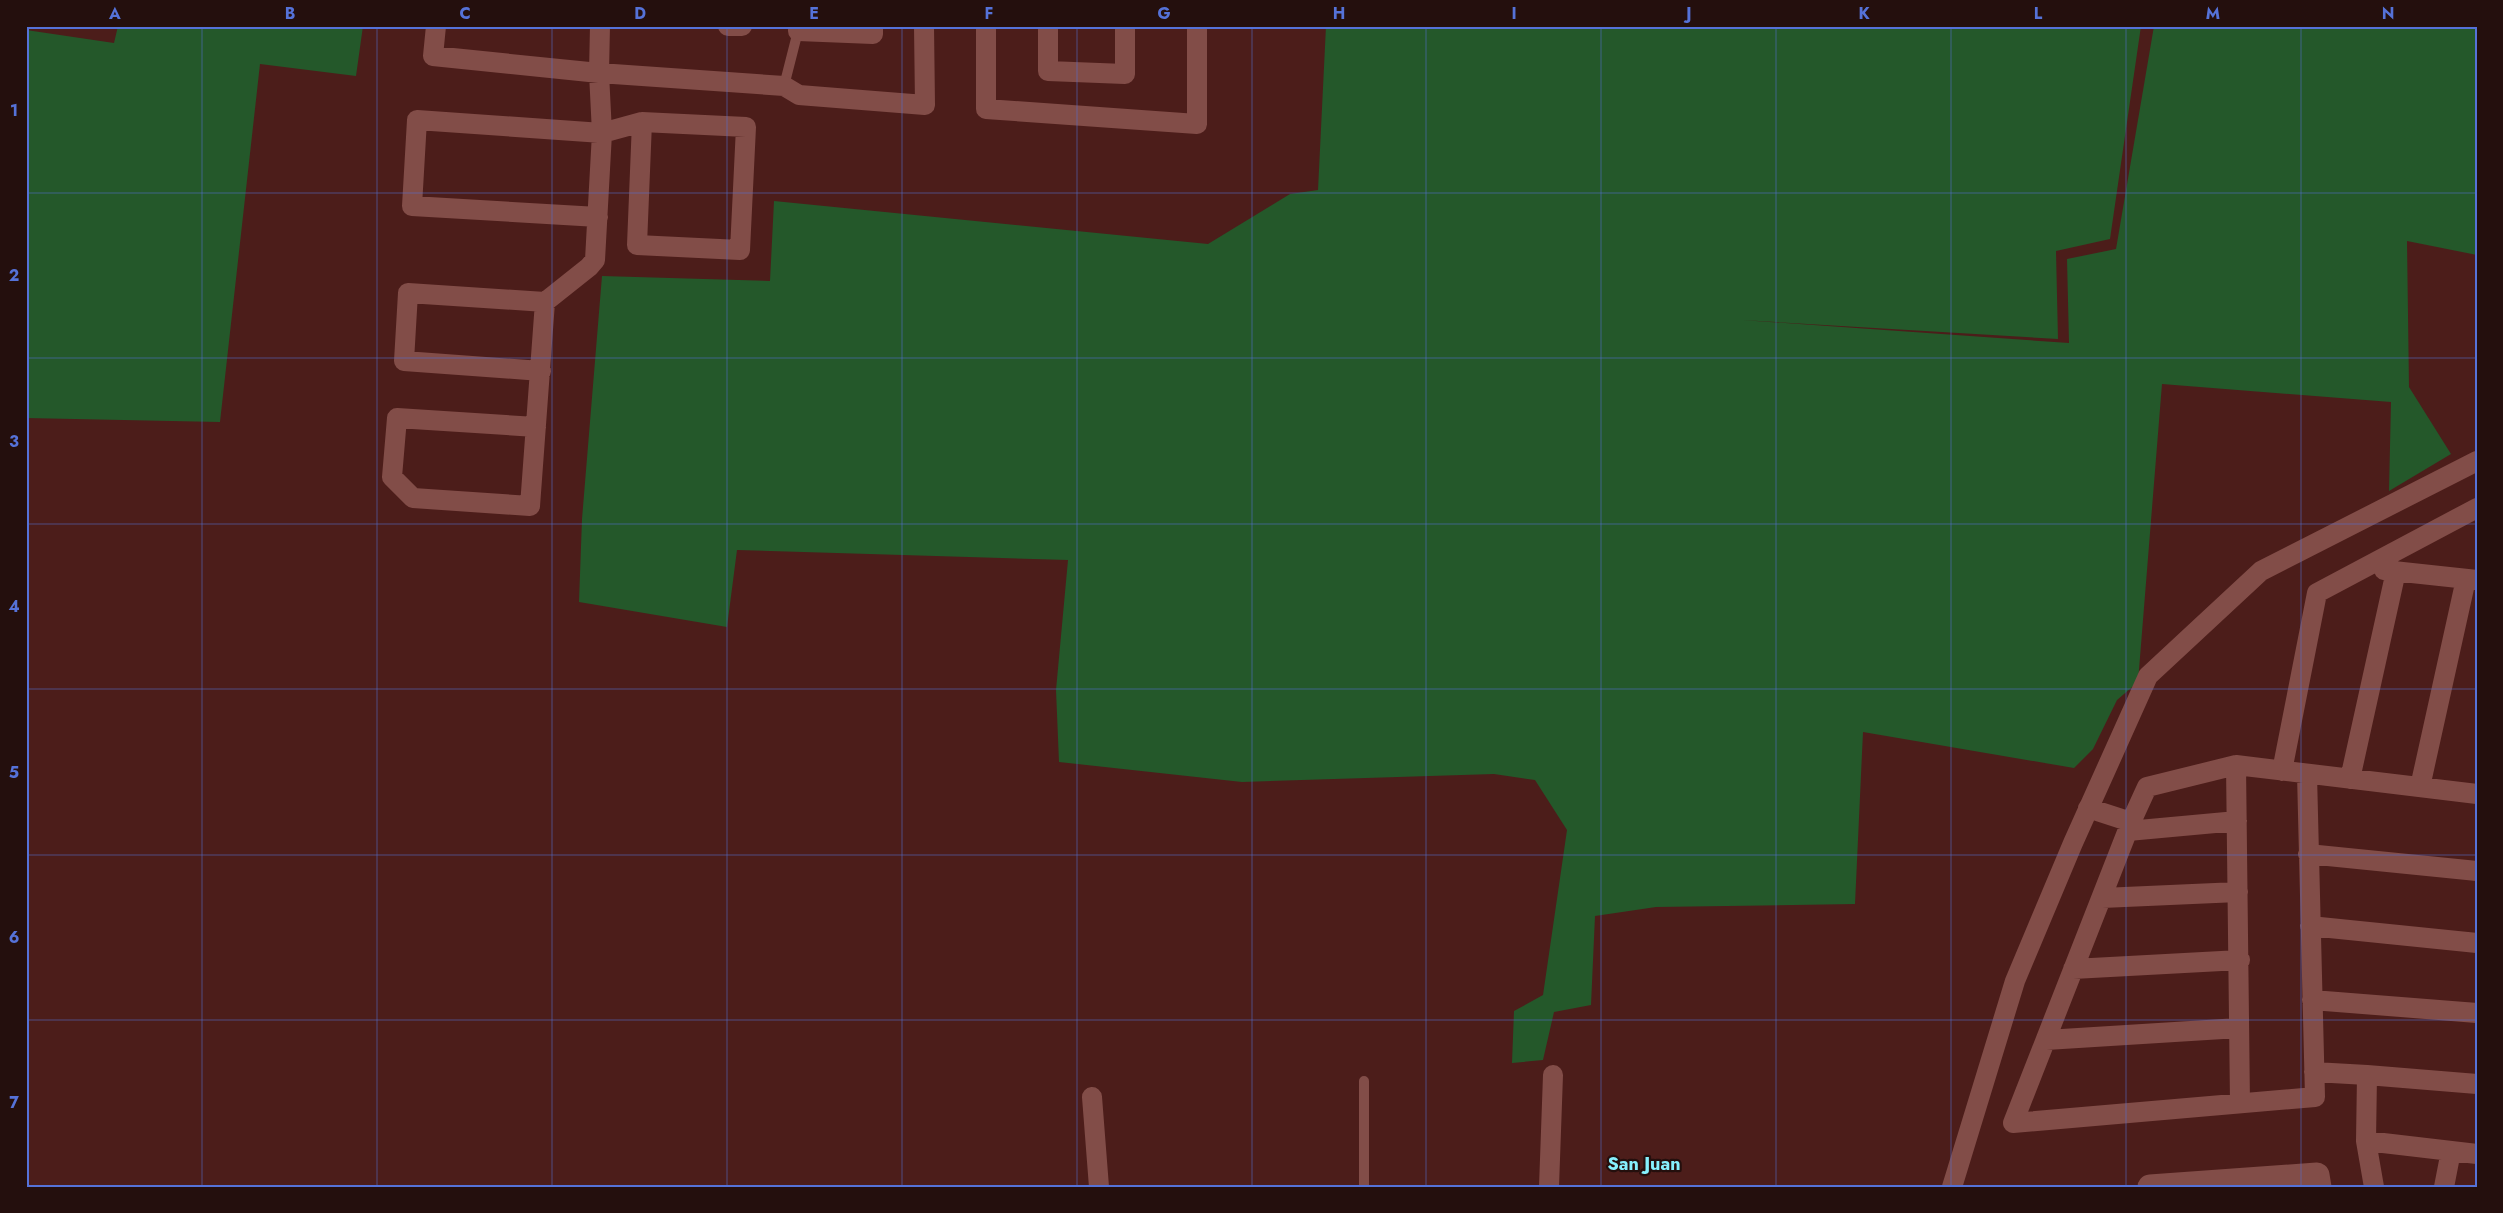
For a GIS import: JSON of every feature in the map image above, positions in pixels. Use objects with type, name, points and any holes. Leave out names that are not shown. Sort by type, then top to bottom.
[{"type":"street","points":[[436,26],[434,56],[599,73],[784,86],[799,95],[925,105],[924,26]]},
{"type":"street","points":[[541,371],[404,361],[408,293],[545,302],[589,267],[595,260],[602,133],[599,73],[600,26]]},
{"type":"street","points":[[728,26],[742,26]]},
{"type":"street","points":[[798,29],[873,34],[873,26]]},
{"type":"street","points":[[986,26],[986,109],[1197,124],[1197,26]]},
{"type":"street","points":[[1048,26],[1048,71],[1125,74],[1125,26]]},
{"type":"street","points":[[598,217],[412,206],[417,120],[602,133],[642,122],[746,127],[740,250],[637,245],[642,122]]},
{"type":"street","points":[[536,427],[397,418],[392,477],[413,498],[530,506],[541,371],[545,302]]},
{"type":"street","points":[[1952,1187],[2014,981],[2088,808],[2148,676],[2261,571],[2477,461]]},
{"type":"street","points":[[2282,771],[2317,593],[2474,511]]},
{"type":"street","points":[[2363,568],[2471,579],[2420,787]]},
{"type":"street","points":[[2350,779],[2396,571]]},
{"type":"street","points":[[2236,765],[2240,960],[2240,1103]]},
{"type":"street","points":[[2306,774],[2315,1097],[2013,1123],[2147,787],[2236,765],[2477,794]]},
{"type":"street","points":[[2088,808],[2130,826],[2237,821]]},
{"type":"street","points":[[2308,854],[2477,871]]},
{"type":"street","points":[[2102,898],[2238,892]]},
{"type":"street","points":[[2310,926],[2477,943]]},
{"type":"street","points":[[2073,970],[2240,960]]},
{"type":"street","points":[[2312,1000],[2477,1014]]},
{"type":"street","points":[[2046,1040],[2239,1028]]},
{"type":"street","points":[[2314,1072],[2477,1084]]},
{"type":"street","points":[[1550,1187],[1553,1075]]},
{"type":"street","points":[[2367,1075],[2366,1141],[2374,1187]]},
{"type":"street","points":[[1092,1097],[1098,1187]]},
{"type":"street","points":[[2366,1141],[2477,1154]]},
{"type":"street","points":[[2444,1187],[2451,1151]]},
{"type":"street","points":[[2150,1187],[2317,1175],[2319,1187]]},
{"type":"lane","points":[[784,86],[798,29]]},
{"type":"lane","points":[[1364,1081],[1364,1187]]},
{"type":"green space","points":[[118,26],[363,26],[356,76],[260,64],[220,422],[26,418],[26,30],[114,43]]},
{"type":"green space","points":[[1326,26],[2141,26],[2110,239],[2056,251],[2058,339],[1742,320],[2069,343],[2067,259],[2116,249],[2154,26],[2477,26],[2477,255],[2407,241],[2409,387],[2451,454],[2389,491],[2391,402],[2162,384],[2138,682],[2117,700],[2093,749],[2074,768],[1863,732],[1855,904],[1656,907],[1595,916],[1591,1005],[1554,1012],[1543,1060],[1512,1063],[1514,1011],[1543,995],[1567,830],[1535,780],[1494,774],[1242,782],[1059,762],[1056,690],[1068,560],[737,550],[727,627],[579,602],[582,519],[602,276],[770,281],[774,201],[1208,244],[1290,194],[1318,190]]},
{"type":"district","name":"San Juan","points":[[1644,1164]]}]
